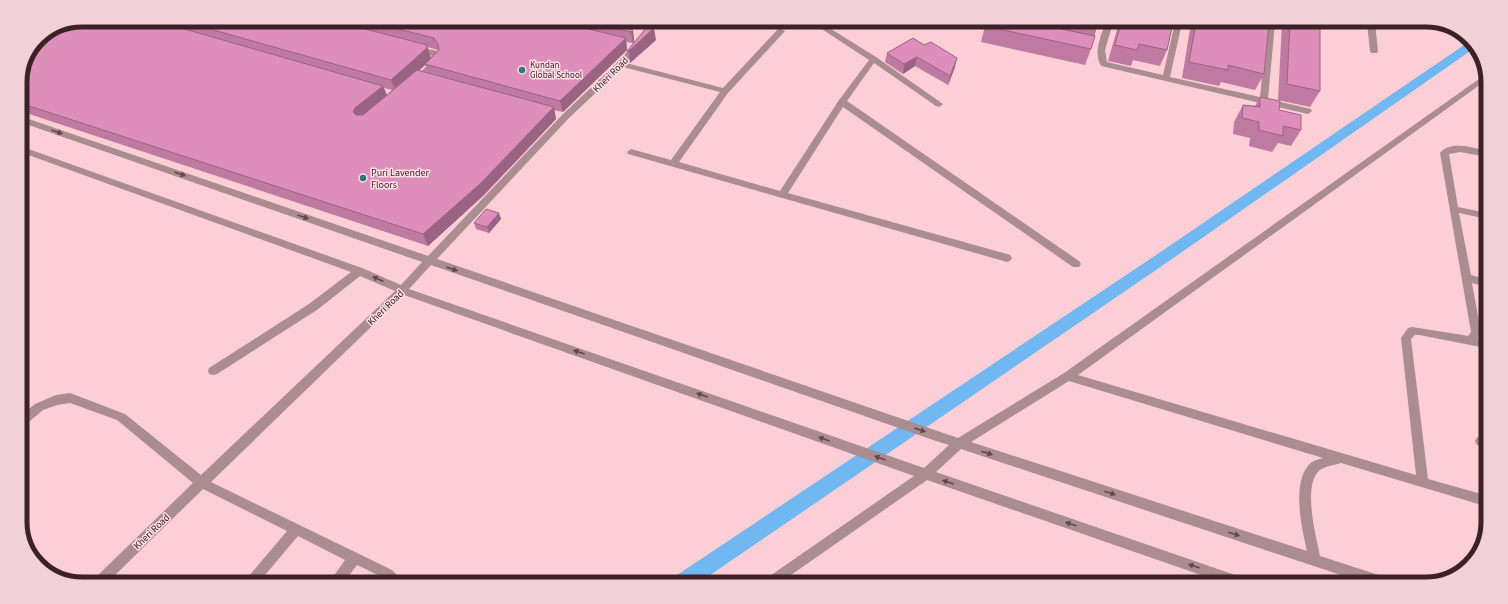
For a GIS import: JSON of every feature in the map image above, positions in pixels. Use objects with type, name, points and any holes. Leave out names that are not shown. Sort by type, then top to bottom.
[{"type":"street","name":"Kheri Road","points":[[104,577],[402,290],[561,116],[621,64],[635,43],[652,27]]},
{"type":"street","points":[[824,27],[939,104]]},
{"type":"street","points":[[988,27],[1005,30]]},
{"type":"street","points":[[1106,27],[1101,37],[1098,50],[1104,64],[1166,80],[1308,111]]},
{"type":"street","points":[[1166,80],[1178,27]]},
{"type":"street","points":[[1264,101],[1271,27]]},
{"type":"street","points":[[1371,27],[1374,51]]},
{"type":"street","points":[[673,164],[725,91],[781,30]]},
{"type":"street","points":[[404,45],[434,53],[438,56],[437,61],[424,78],[408,86]]},
{"type":"street","points":[[782,195],[842,102],[873,59]]},
{"type":"street","points":[[621,64],[725,91]]},
{"type":"street","points":[[778,577],[926,474],[959,444],[1068,376],[1481,80]]},
{"type":"street","points":[[842,102],[1076,264]]},
{"type":"street","points":[[27,121],[959,444],[1367,577]]},
{"type":"street","points":[[1471,340],[1476,333],[1444,153],[1451,149],[1462,149],[1481,153]]},
{"type":"street","points":[[27,152],[359,271],[402,290],[861,452],[1224,577]]},
{"type":"street","points":[[632,152],[1007,258]]},
{"type":"street","points":[[1454,209],[1481,215]]},
{"type":"street","points":[[213,371],[313,306],[359,271]]},
{"type":"street","points":[[1466,278],[1481,282]]},
{"type":"street","points":[[1423,483],[1406,338],[1412,331],[1423,331],[1459,340],[1471,340],[1481,343]]},
{"type":"street","points":[[1068,376],[1481,500]]},
{"type":"street","points":[[27,417],[39,407],[56,400],[70,398],[122,417],[202,483],[355,557],[388,574],[391,577]]},
{"type":"street","points":[[1315,560],[1307,520],[1306,497],[1308,474],[1316,466],[1340,458]]},
{"type":"street","points":[[255,577],[296,529]]},
{"type":"street","points":[[340,577],[355,557]]},
{"type":"building","name":"Puri Lavender Floors","points":[[177,27],[383,86],[355,108],[353,112],[356,115],[363,115],[417,70],[554,107],[480,184],[423,234],[27,105],[27,82],[31,61],[36,51],[51,36],[71,28]]},
{"type":"building","points":[[203,27],[357,27],[427,45],[427,48],[391,80]]},
{"type":"building","points":[[390,27],[580,27],[626,38],[560,101],[425,64],[439,50],[438,44],[434,38]]},
{"type":"building","points":[[610,27],[623,27],[633,30],[631,32]]},
{"type":"building","points":[[647,27],[654,28],[629,51],[627,51]]},
{"type":"building","points":[[990,27],[1052,27],[1095,36],[1091,49]]},
{"type":"building","points":[[1120,27],[1172,27],[1167,50],[1139,44],[1137,50],[1115,45]]},
{"type":"building","points":[[1195,27],[1269,27],[1264,74],[1228,65],[1228,70],[1189,62]]},
{"type":"building","points":[[1290,27],[1320,27],[1320,91],[1287,84]]},
{"type":"building","points":[[913,38],[924,45],[931,42],[957,58],[950,76],[917,57],[904,64],[887,53]]},
{"type":"building","points":[[1260,97],[1280,101],[1279,110],[1301,115],[1301,130],[1283,126],[1283,136],[1259,130],[1259,122],[1242,118],[1243,105],[1260,107]]},
{"type":"building","points":[[486,209],[499,213],[487,227],[474,223]]},
{"type":"waterway","points":[[691,577],[1167,255],[1468,47]]},
{"type":"place","name":"Kundan Global School","points":[[522,70]]},
{"type":"place","name":"Puri Lavender Floors","points":[[363,178]]}]
